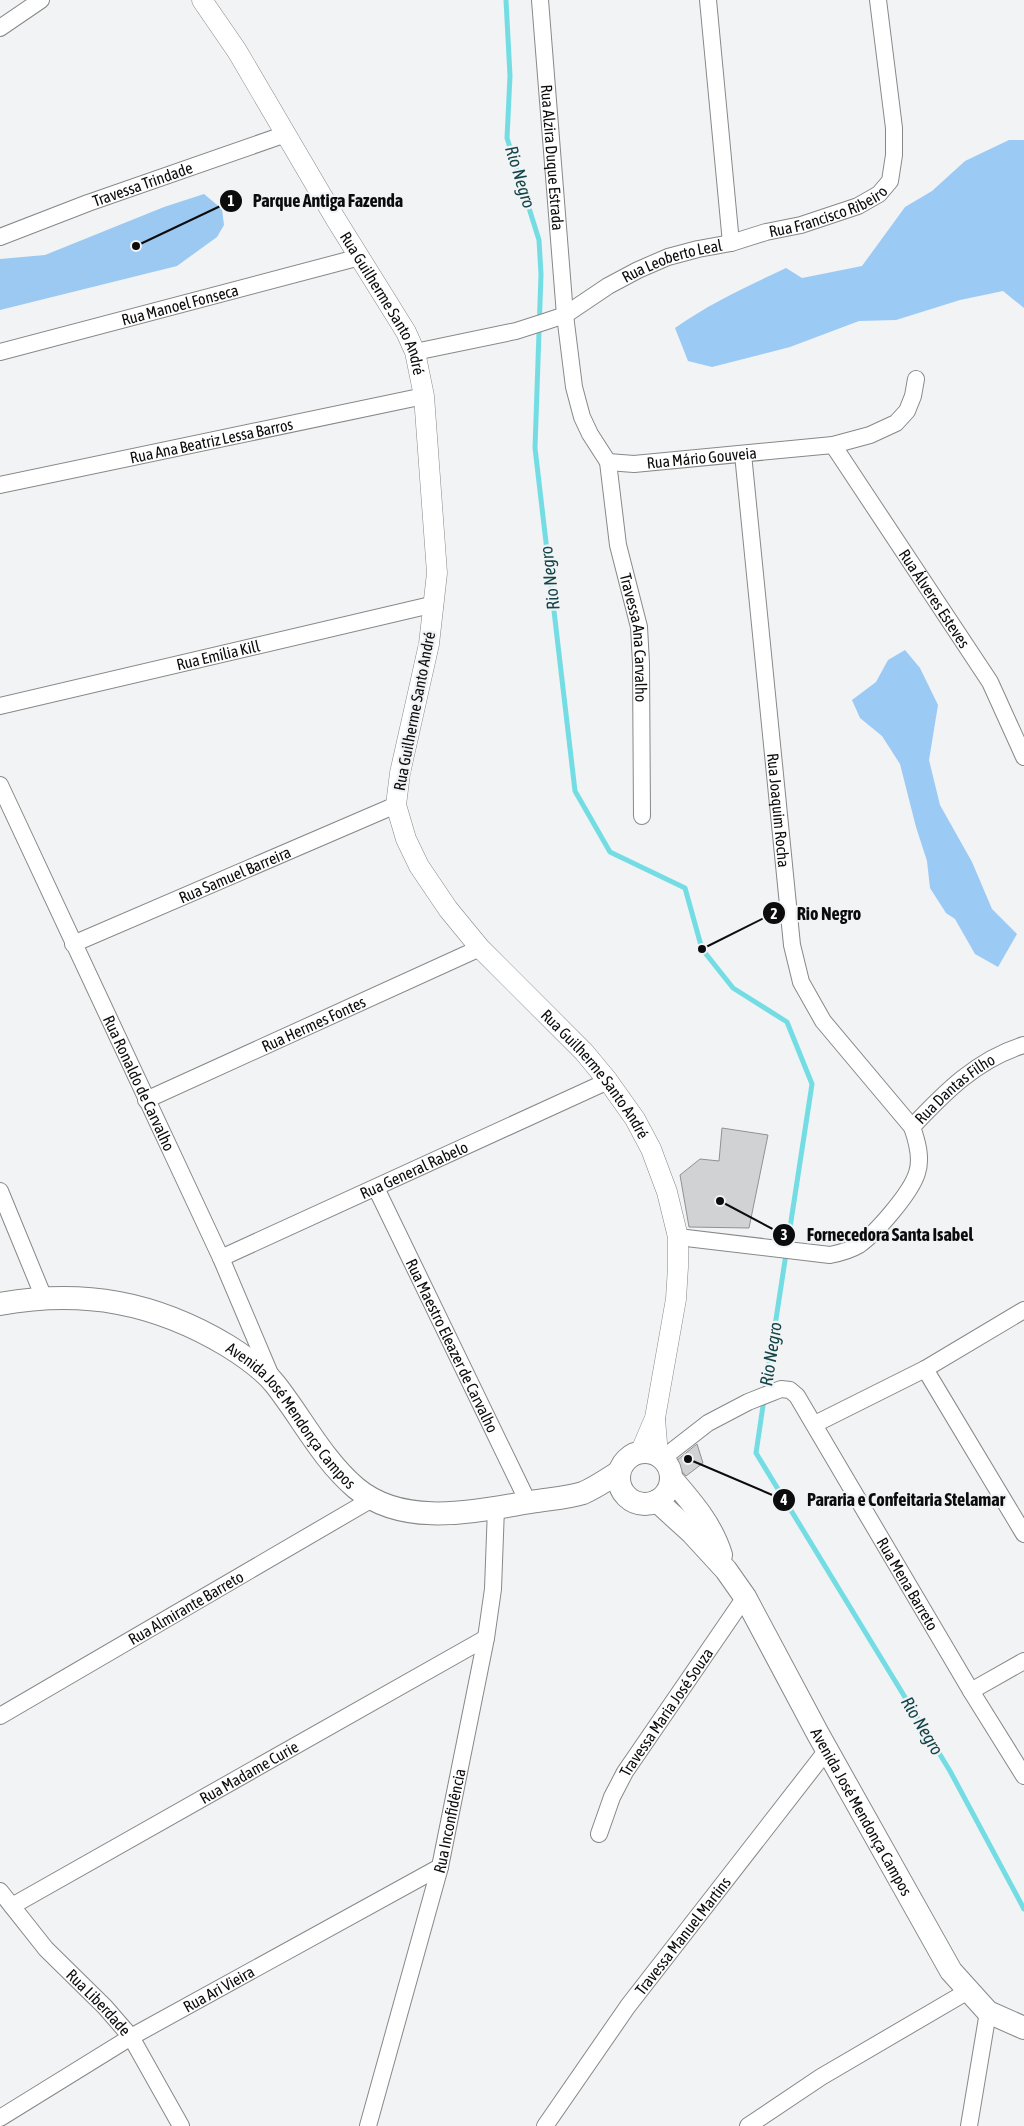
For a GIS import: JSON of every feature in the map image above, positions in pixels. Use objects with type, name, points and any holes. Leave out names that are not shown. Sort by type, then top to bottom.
[{"type":"main road","name":"Avenida José Mendonça Campos","points":[[0,1304],[44,1298],[84,1297],[116,1302],[158,1313],[207,1334],[244,1356],[274,1382],[331,1462],[356,1488],[372,1499],[416,1513],[443,1513],[496,1508],[584,1493],[630,1500]]},
{"type":"main road","points":[[631,1455],[658,1460],[670,1487],[664,1496],[657,1501],[643,1504],[630,1500],[623,1492],[619,1482],[619,1472],[623,1462],[631,1455]]},
{"type":"main road","name":"Avenida José Mendonça Campos","points":[[658,1460],[704,1520],[718,1544],[726,1570]]},
{"type":"main road","name":"Avenida José Mendonça Campos","points":[[584,1493],[619,1472]]},
{"type":"main road","name":"Avenida José Mendonça Campos","points":[[657,1501],[692,1533],[726,1570],[745,1597],[827,1750],[951,1971],[988,2012],[1024,2028]]},
{"type":"street","points":[[0,28],[42,0]]},
{"type":"street","name":"Rua Guilherme Santo André","points":[[202,0],[237,51],[406,332],[415,352],[424,396],[437,572],[429,644],[400,773],[396,805],[406,839],[419,866],[448,910],[480,948],[584,1052],[608,1081],[635,1119],[651,1149],[667,1192],[678,1237],[676,1299],[655,1418],[658,1460]]},
{"type":"street","name":"Rua Alzira Duque Estrada","points":[[540,0],[565,315]]},
{"type":"street","name":"Rua Leoberto Leal","points":[[415,352],[516,331],[565,315],[608,286],[668,257],[731,243],[708,0]]},
{"type":"street","name":"Rua Francisco Ribeiro","points":[[731,243],[766,232],[801,225],[858,206],[879,194],[890,181],[894,155],[894,128],[878,0]]},
{"type":"street","name":"Travessa Trindade","points":[[0,237],[88,203],[286,134]]},
{"type":"street","name":"Rua Manoel Fonseca","points":[[0,352],[360,257]]},
{"type":"street","points":[[565,315],[574,387],[582,417],[590,434],[608,462]]},
{"type":"street","name":"Rua Mário Gouveia","points":[[608,462],[634,464],[833,445],[870,435],[896,423],[907,411],[913,396],[916,379]]},
{"type":"street","name":"Rua Ana Beatriz Lessa Barros","points":[[0,485],[424,396]]},
{"type":"street","name":"Rua Álveres Esteves","points":[[833,445],[990,682],[1024,757]]},
{"type":"street","name":"Rua Joaquim Rocha","points":[[744,454],[792,945],[801,982],[823,1021],[912,1127]]},
{"type":"street","name":"Travessa Ana Carvalho","points":[[608,462],[618,545],[639,627],[642,816]]},
{"type":"street","name":"Rua Emília Kill","points":[[0,706],[434,604]]},
{"type":"street","name":"Rua Ronaldo de Carvalho","points":[[0,785],[221,1258],[274,1382]]},
{"type":"street","name":"Rua Samuel Barreira","points":[[73,944],[396,805]]},
{"type":"street","name":"Rua Hermes Fontes","points":[[146,1100],[480,948]]},
{"type":"street","name":"Rua Dantas Filho","points":[[678,1237],[830,1255],[845,1252],[860,1244],[900,1204],[917,1173],[919,1156],[917,1140],[912,1127],[961,1079],[988,1060],[1024,1045]]},
{"type":"street","name":"Rua General Rabelo","points":[[221,1258],[608,1081]]},
{"type":"street","name":"Rua Maestro Eleazer de Carvalho","points":[[376,1188],[528,1502]]},
{"type":"street","points":[[0,1191],[44,1298]]},
{"type":"street","points":[[815,1424],[925,1369],[1024,1310]]},
{"type":"street","points":[[925,1369],[1024,1534]]},
{"type":"street","name":"Rua Mena Barreto","points":[[658,1460],[708,1423],[748,1402],[782,1389],[790,1390],[797,1396],[1024,1776]]},
{"type":"street","name":"Rua Almirante Barreto","points":[[0,1716],[372,1499]]},
{"type":"street","name":"Rua Inconfidência","points":[[368,2126],[440,1868],[486,1638],[493,1589],[496,1508]]},
{"type":"street","name":"Travessa Maria José Souza","points":[[600,1834],[612,1797],[625,1772],[745,1597]]},
{"type":"street","name":"Rua Madame Curie","points":[[12,1906],[486,1638]]},
{"type":"street","points":[[971,1690],[1024,1661]]},
{"type":"street","name":"Travessa Manuel Martins","points":[[545,2126],[628,2006],[827,1750]]},
{"type":"street","name":"Rua Ari Vieira","points":[[0,2118],[130,2037],[440,1868]]},
{"type":"street","name":"Rua Liberdade","points":[[0,1891],[46,1949],[105,2007],[130,2037],[181,2126]]},
{"type":"street","points":[[748,2126],[821,2077],[968,1991]]},
{"type":"street","points":[[969,2126],[988,2012]]},
{"type":"shaded area","points":[[1009,140],[1024,140],[1024,308],[1003,291],[960,300],[896,320],[859,321],[790,347],[712,367],[688,361],[675,328],[688,319],[743,288],[786,268],[802,278],[862,266],[905,207],[932,191],[965,161]]},
{"type":"shaded area","points":[[204,194],[222,209],[224,225],[217,237],[177,266],[0,310],[0,259],[45,255],[164,207]]},
{"type":"shaded area","points":[[905,650],[920,668],[938,705],[929,760],[940,805],[972,862],[992,909],[1017,934],[998,967],[975,954],[955,919],[946,913],[930,888],[927,861],[900,764],[882,736],[860,718],[852,700],[876,682],[888,660]]},
{"type":"building","points":[[722,1128],[768,1135],[749,1228],[689,1227],[680,1175],[700,1159],[719,1161]]},
{"type":"building","points":[[697,1444],[703,1463],[686,1476],[676,1461]]},
{"type":"waterway","name":"Rio Negro","points":[[506,0],[510,76],[507,138],[539,240],[541,274],[535,448],[575,791],[610,852],[685,888],[702,949],[733,988],[787,1022],[812,1084],[765,1391]]},
{"type":"waterway","name":"Rio Negro","points":[[764,1399],[756,1453],[950,1771],[1024,1909]]},
{"type":"place","name":"Parque Antiga Fazenda","points":[[136,246]]},
{"type":"place","name":"Rio Negro","points":[[702,949]]},
{"type":"place","name":"Fornecedora Santa Isabel","points":[[720,1201]]},
{"type":"place","name":"Pararia e Confeitaria Stelamar","points":[[688,1459]]}]
